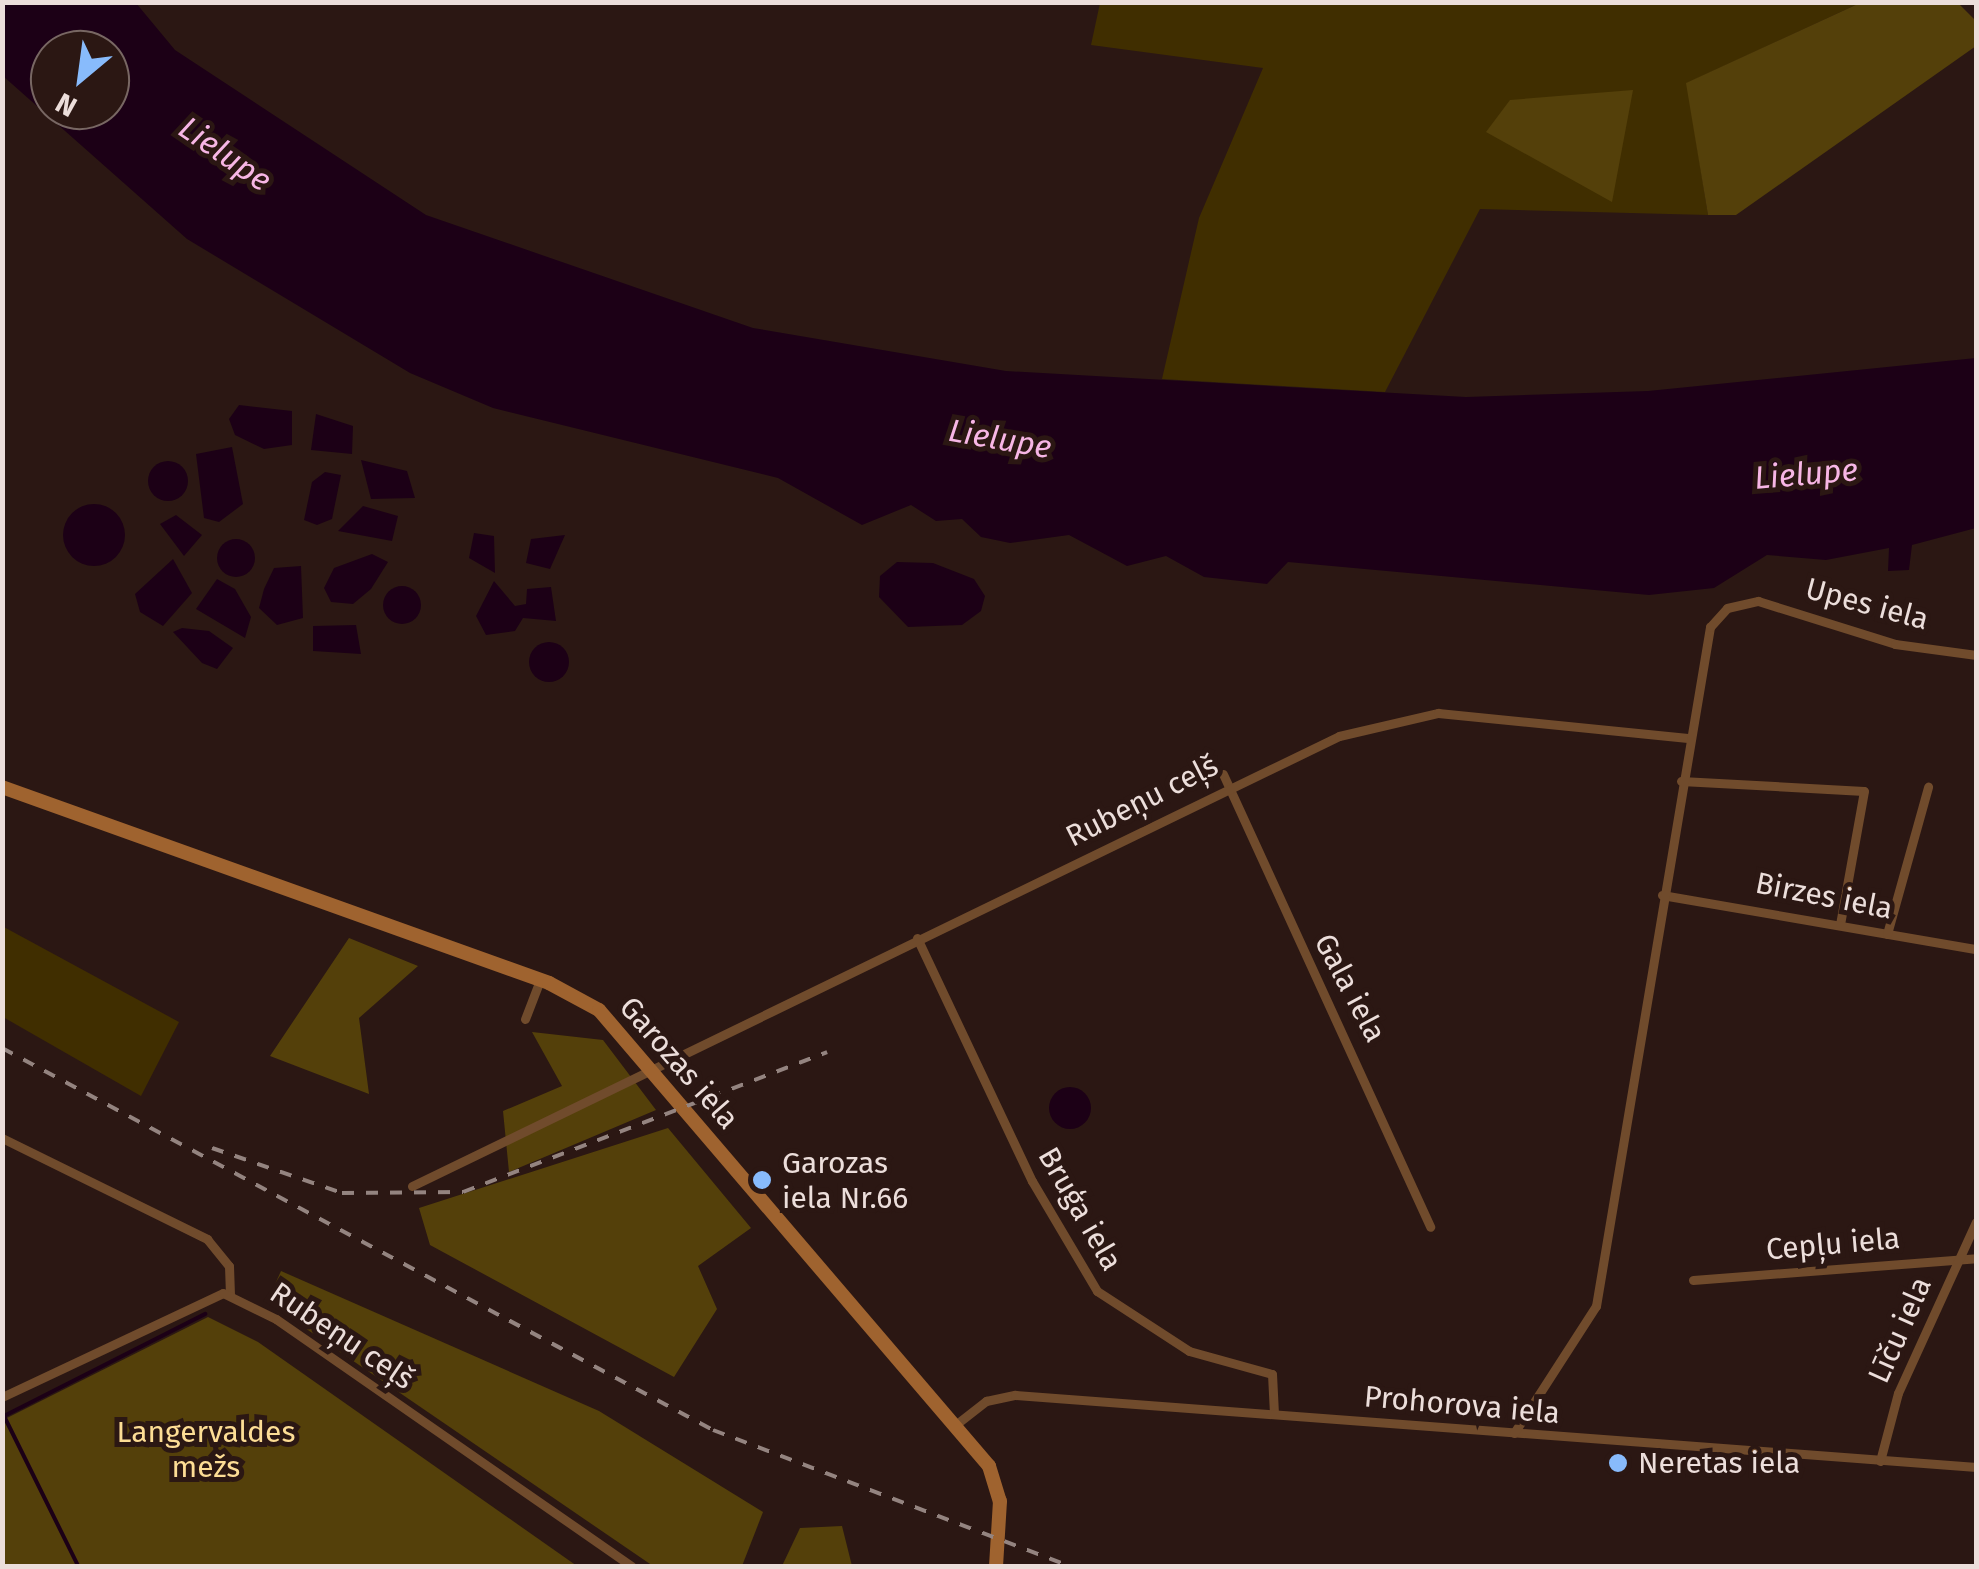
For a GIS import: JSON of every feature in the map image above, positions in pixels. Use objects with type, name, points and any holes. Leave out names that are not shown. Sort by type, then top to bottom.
[{"type":"main road","name":"Garozas iela","points":[[2,787],[540,980],[599,1010],[954,1426],[998,1484],[996,1566]]},
{"type":"street","name":"Upes iela","points":[[1688,738],[1707,633],[1745,601],[1895,644],[1976,655]]},
{"type":"street","name":"Rubeņu ceļš","points":[[412,1186],[1228,785],[1413,714],[1688,738]]},
{"type":"street","points":[[1514,1433],[1596,1306],[1688,738]]},
{"type":"street","name":"Gala iela","points":[[1223,774],[1430,1227]]},
{"type":"street","points":[[1681,781],[1864,791],[1840,925]]},
{"type":"street","points":[[1888,934],[1928,787]]},
{"type":"street","name":"Birzes iela","points":[[1662,895],[1976,948]]},
{"type":"street","name":"Bruģa iela","points":[[917,938],[1032,1182],[1097,1291],[1189,1351],[1272,1374],[1274,1414]]},
{"type":"street","points":[[525,1019],[540,980]]},
{"type":"street","points":[[2,1138],[207,1239],[229,1266],[230,1295]]},
{"type":"street","name":"Līču iela","points":[[1880,1461],[1898,1394],[1976,1222]]},
{"type":"street","name":"Cepļu iela","points":[[1693,1280],[1976,1258]]},
{"type":"street","name":"Rubeņu ceļš","points":[[2,1397],[190,1302],[230,1295],[632,1566]]},
{"type":"street","name":"Prohorova iela","points":[[954,1426],[1007,1395],[1976,1466]]},
{"type":"shaded area","points":[[1100,3],[1860,3],[1687,83],[1708,215],[1480,209],[1385,392],[1162,379],[1199,218],[1263,68],[1091,45]]},
{"type":"shaded area","points":[[2,926],[179,1022],[141,1096],[3,1017]]},
{"type":"green space","points":[[1860,3],[1958,3],[1976,21],[1976,46],[1736,215],[1708,215],[1686,83]]},
{"type":"green space","points":[[1633,90],[1612,202],[1486,132],[1510,100]]},
{"type":"green space","points":[[349,938],[418,966],[359,1018],[369,1094],[270,1056]]},
{"type":"green space","points":[[532,1032],[603,1040],[656,1110],[509,1172],[503,1111],[562,1086]]},
{"type":"green space","points":[[668,1128],[751,1228],[698,1266],[717,1309],[674,1377],[430,1245],[419,1208]]},
{"type":"green space","points":[[281,1271],[599,1411],[763,1512],[742,1566],[653,1566],[267,1302]]},
{"type":"green space","name":"Langervaldes mežs","points":[[208,1317],[258,1342],[577,1566],[3,1566],[3,1420]]},
{"type":"green space","points":[[842,1526],[852,1566],[782,1566],[800,1528]]},
{"type":"water","name":"Lielupe","points":[[2,3],[136,3],[175,50],[426,215],[753,328],[1006,371],[1466,397],[1648,391],[1976,358],[1976,528],[1912,545],[1909,570],[1888,571],[1889,548],[1826,560],[1767,555],[1714,588],[1649,595],[1288,562],[1267,584],[1204,577],[1166,556],[1127,566],[1069,535],[1010,543],[981,537],[962,519],[936,521],[911,505],[862,525],[778,478],[493,408],[410,373],[187,239],[64,130],[130,130],[130,30],[30,30],[30,100],[3,76]]},
{"type":"water","points":[[239,405],[292,411],[292,445],[264,449],[235,435],[229,419]]},
{"type":"water","points":[[316,414],[353,426],[352,454],[311,450]]},
{"type":"water","points":[[232,447],[243,504],[219,522],[204,518],[196,454]]},
{"type":"water","points":[[361,460],[407,471],[415,498],[371,499]]},
{"type":"water","points":[[168,461],[182,467],[188,481],[182,495],[168,501],[154,495],[148,481],[154,467]]},
{"type":"water","points":[[325,472],[341,475],[332,519],[317,525],[304,520],[312,482]]},
{"type":"water","points":[[94,504],[116,513],[125,535],[116,557],[94,566],[72,557],[63,535],[72,513]]},
{"type":"water","points":[[363,506],[398,516],[392,541],[338,531]]},
{"type":"water","points":[[176,515],[202,535],[184,556],[160,524]]},
{"type":"water","points":[[474,533],[494,536],[495,573],[469,558]]},
{"type":"water","points":[[565,535],[550,569],[526,563],[531,539]]},
{"type":"water","points":[[236,539],[250,544],[255,558],[250,572],[236,577],[222,572],[217,558],[222,544]]},
{"type":"water","points":[[372,554],[388,562],[371,589],[353,604],[331,602],[324,588],[334,568]]},
{"type":"water","points":[[173,559],[192,593],[163,626],[140,612],[135,594]]},
{"type":"water","points":[[897,562],[933,563],[974,579],[985,596],[981,611],[962,625],[908,627],[879,597],[880,576]]},
{"type":"water","points":[[301,566],[303,618],[277,625],[259,608],[264,589],[274,568]]},
{"type":"water","points":[[217,579],[235,589],[251,617],[245,638],[196,609]]},
{"type":"water","points":[[494,581],[515,606],[526,604],[527,589],[551,587],[556,621],[523,618],[515,631],[486,635],[476,616]]},
{"type":"water","points":[[402,586],[415,592],[421,605],[415,618],[402,624],[389,618],[383,605],[389,592]]},
{"type":"water","points":[[356,625],[361,654],[313,651],[313,626]]},
{"type":"water","points":[[182,628],[209,631],[233,648],[217,669],[202,663],[173,632]]},
{"type":"water","points":[[549,642],[563,648],[569,662],[563,676],[549,682],[535,676],[529,662],[535,648]]},
{"type":"water","points":[[1070,1087],[1085,1093],[1091,1108],[1085,1123],[1070,1129],[1055,1123],[1049,1108],[1055,1093]]},
{"type":"waterway","points":[[2,1417],[205,1314]]},
{"type":"waterway","points":[[4,1416],[78,1566]]},
{"type":"railway","points":[[2,1048],[713,1430],[1069,1566]]},
{"type":"railway","points":[[212,1148],[342,1193],[463,1192],[827,1052]]},
{"type":"place","name":"Garozas iela Nr.66","points":[[762,1180]]},
{"type":"place","name":"Neretas iela","points":[[1618,1463]]}]
